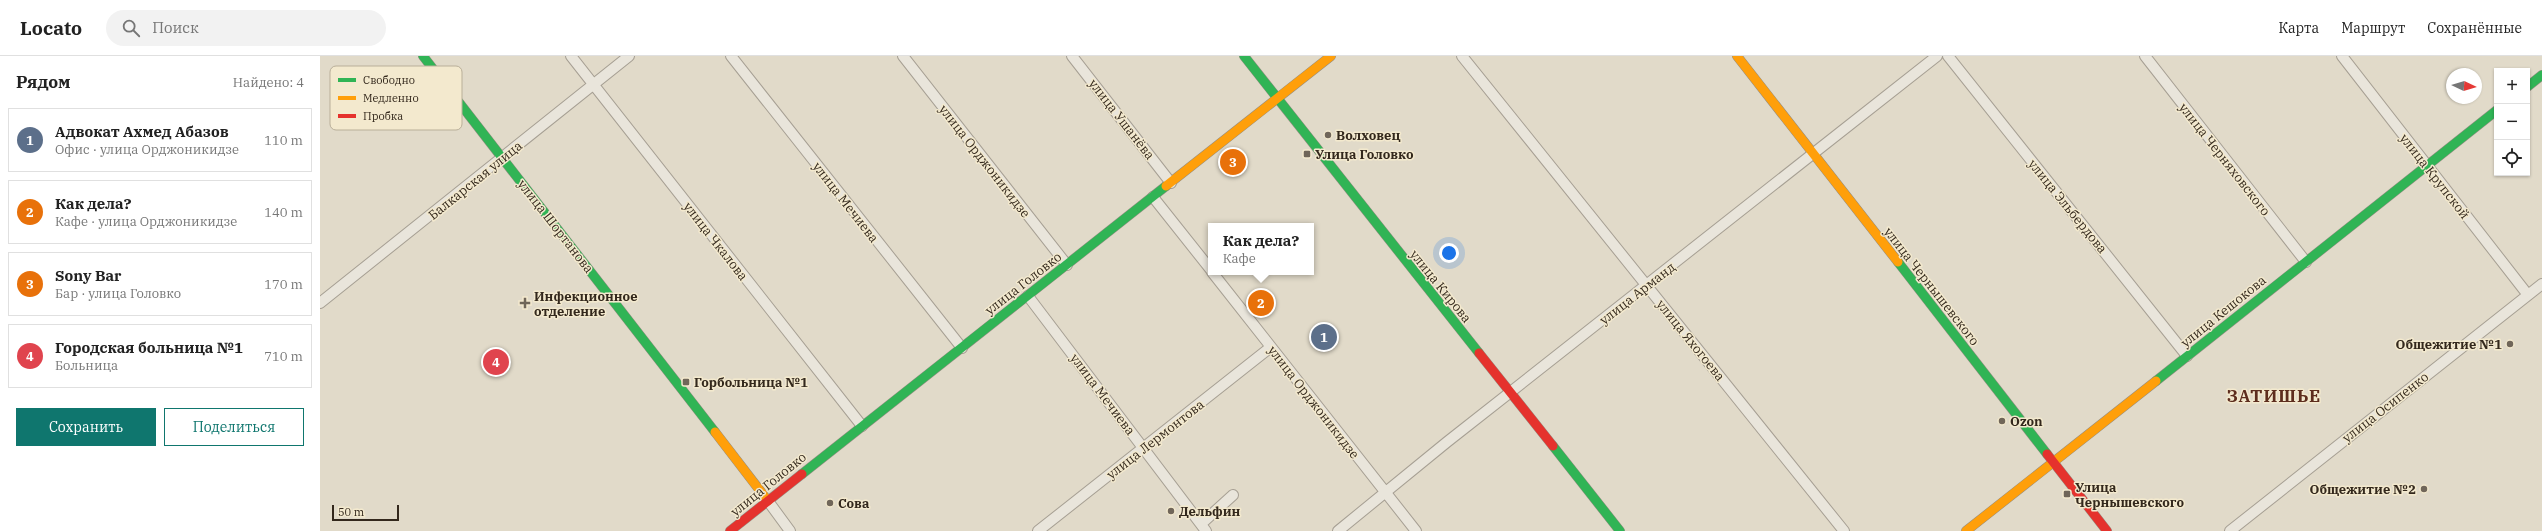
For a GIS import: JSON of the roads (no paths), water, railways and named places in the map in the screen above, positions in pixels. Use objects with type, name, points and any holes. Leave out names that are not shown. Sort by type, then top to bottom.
[{"type":"street","name":"улица Шортанова","points":[[423,56],[431,66]]},
{"type":"street","name":"улица Чкалова","points":[[571,56],[862,426]]},
{"type":"street","name":"Балкарская улица","points":[[320,303],[629,56]]},
{"type":"street","name":"улица Мечиева","points":[[731,56],[962,348]]},
{"type":"street","name":"улица Орджоникидзе","points":[[903,56],[1067,265]]},
{"type":"street","name":"улица Ушанёва","points":[[1072,56],[1171,183]]},
{"type":"street","name":"улица Кирова","points":[[1244,56],[1395,249],[1511,392],[1620,531]]},
{"type":"street","name":"улица Головко","points":[[730,531],[1331,56]]},
{"type":"street","name":"улица Яхогоева","points":[[1462,56],[1844,531]]},
{"type":"street","name":"улица Чернышевского","points":[[1737,56],[2107,531]]},
{"type":"street","name":"улица Арманд","points":[[1338,531],[1511,392],[1937,56]]},
{"type":"street","name":"улица Эльбердова","points":[[1948,56],[2187,356]]},
{"type":"street","name":"улица Черняховского","points":[[2145,56],[2306,262]]},
{"type":"street","name":"улица Крупской","points":[[2342,56],[2528,295]]},
{"type":"street","points":[[2530,85],[2542,75]]},
{"type":"street","name":"улица Шортанова","points":[[462,105],[790,531]]},
{"type":"street","name":"улица Кешокова","points":[[1966,531],[2494,112]]},
{"type":"street","name":"улица Орджоникидзе","points":[[1153,197],[1208,266]]},
{"type":"street","name":"улица Орджоникидзе","points":[[1215,275],[1416,531]]},
{"type":"street","name":"улица Осипенко","points":[[2230,531],[2542,284]]},
{"type":"street","name":"улица Мечиева","points":[[1028,296],[1203,527]]},
{"type":"street","name":"улица Лермонтова","points":[[1038,531],[1144,449],[1271,347]]},
{"type":"street","points":[[1203,527],[1233,496]]},
{"type":"place","name":"Волховец","points":[[1328,135]]},
{"type":"place","name":"Улица Головко","points":[[1307,154]]},
{"type":"place","name":"Sony Bar","points":[[1233,162]]},
{"type":"place","name":"Инфекционное отделение","points":[[525,303]]},
{"type":"place","name":"Как дела?","points":[[1261,303]]},
{"type":"place","name":"Адвокат Ахмед Абазов","points":[[1324,337]]},
{"type":"place","name":"Общежитие №1","points":[[2510,344]]},
{"type":"place","name":"Городская больница №1","points":[[496,362]]},
{"type":"place","name":"Горбольница №1","points":[[686,382]]},
{"type":"place","name":"Ozon","points":[[2002,421]]},
{"type":"place","name":"Общежитие №2","points":[[2424,489]]},
{"type":"place","name":"Улица Чернышевского","points":[[2067,494]]},
{"type":"place","name":"Сова","points":[[830,503]]},
{"type":"place","name":"Дельфин","points":[[1171,511]]},
{"type":"district","name":"ЗАТИШЬЕ","points":[[2274,396]]}]
